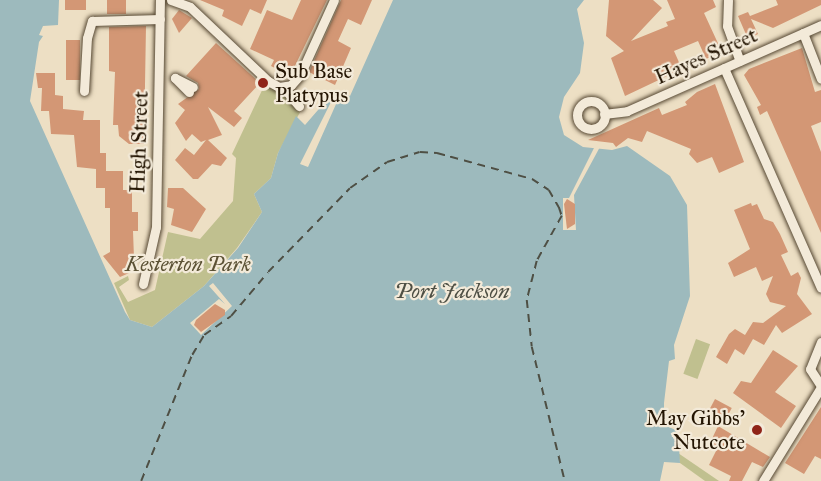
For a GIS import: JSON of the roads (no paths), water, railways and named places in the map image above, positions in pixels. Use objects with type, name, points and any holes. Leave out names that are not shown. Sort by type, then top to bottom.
[{"type":"street","name":"High Street","points":[[142,284],[156,227],[160,0]]},
{"type":"street","points":[[171,0],[190,7],[268,81],[283,87],[299,106]]},
{"type":"street","points":[[283,87],[300,75],[334,0]]},
{"type":"street","points":[[728,0],[727,26],[740,61]]},
{"type":"street","points":[[84,91],[87,38],[92,21],[160,19]]},
{"type":"street","name":"Hayes Street","points":[[604,114],[627,111],[821,25]]},
{"type":"street","points":[[803,33],[821,79]]},
{"type":"street","points":[[724,68],[821,288]]},
{"type":"street","points":[[160,76],[175,78],[191,89]]},
{"type":"street","points":[[762,481],[821,387],[810,369],[821,342]]},
{"type":"water","name":"Port Jackson","points":[[0,0],[59,0],[58,25],[43,26],[39,35],[43,36],[39,42],[30,101],[125,312],[130,320],[152,327],[204,286],[238,248],[262,212],[254,194],[271,178],[278,153],[296,116],[305,125],[331,95],[334,96],[300,164],[308,167],[341,93],[350,96],[393,0],[584,0],[577,9],[584,43],[580,73],[564,97],[559,117],[564,135],[583,147],[612,150],[627,146],[670,176],[687,205],[690,296],[674,345],[675,359],[669,361],[664,403],[664,425],[678,431],[680,463],[664,462],[660,481],[0,481]]},
{"type":"place","name":"Sub Base Platypus","points":[[263,83]]},
{"type":"place","name":"May Gibbs' Nutcote","points":[[757,430]]},
{"type":"park label","name":"Kesterton Park","points":[[188,264]]}]
